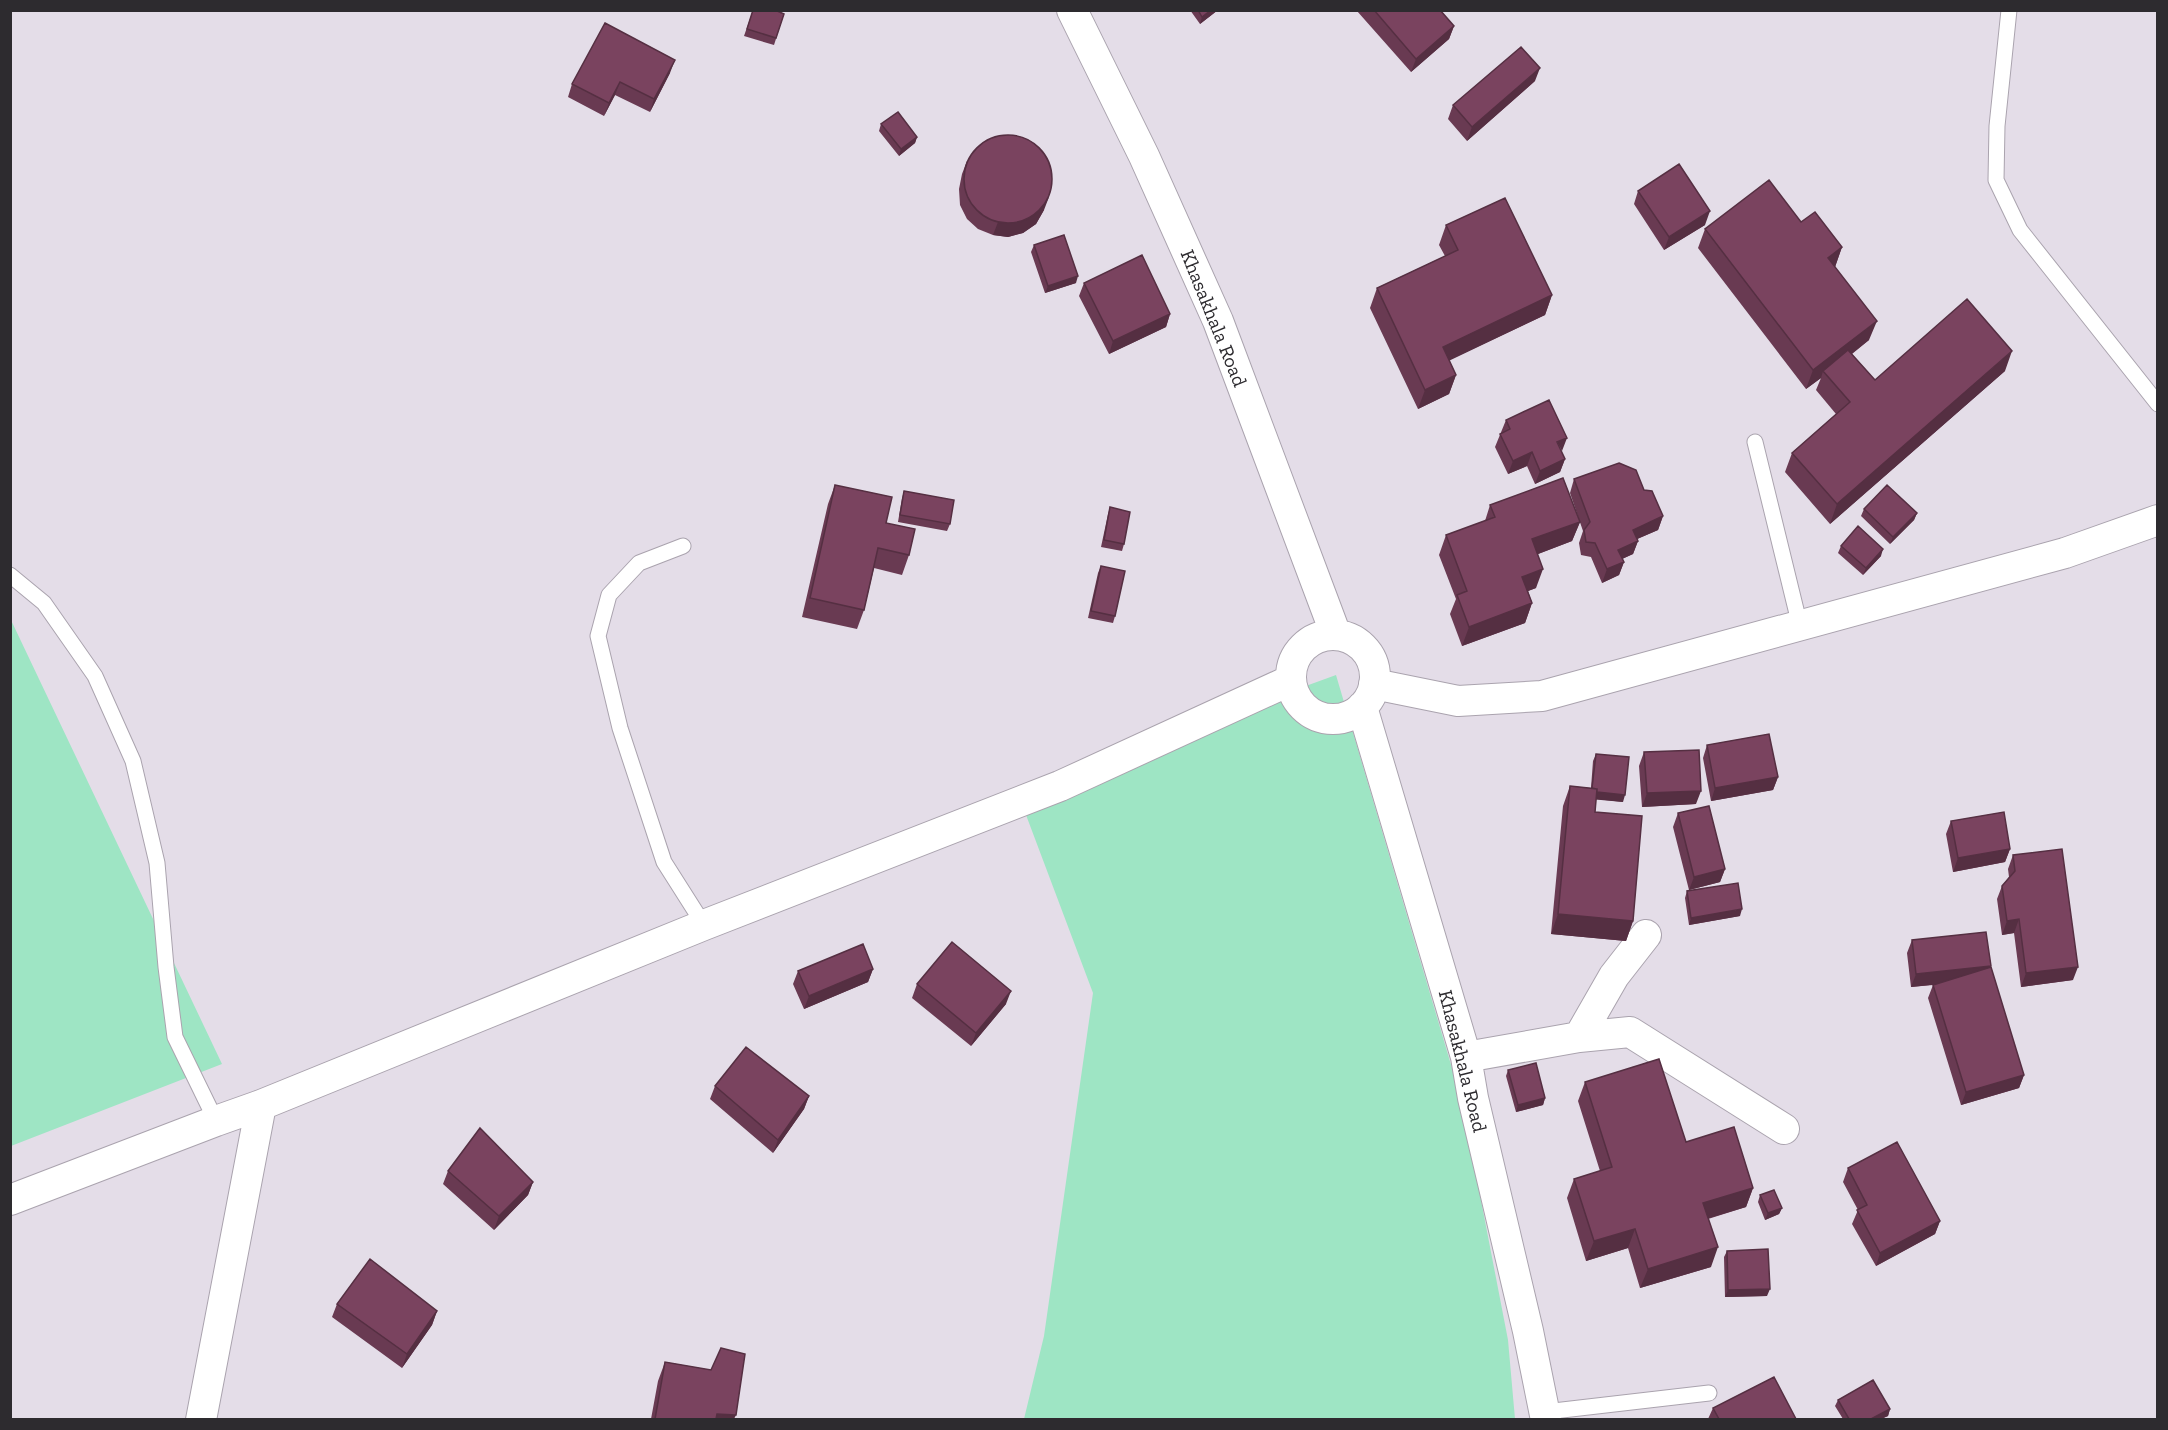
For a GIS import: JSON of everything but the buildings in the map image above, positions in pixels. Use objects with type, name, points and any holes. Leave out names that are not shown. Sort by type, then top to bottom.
[{"type":"street","name":"Khasakhala Road","points":[[1072,10],[1144,156],[1218,321],[1336,634]]},
{"type":"street","points":[[1368,696],[1458,700],[1542,696],[2065,553],[2157,520]]},
{"type":"street","points":[[1336,634],[1350,638],[1362,646],[1371,658],[1375,671],[1368,696],[1351,715],[1338,719],[1324,718],[1312,713],[1301,704],[1294,693],[1291,680],[1292,666],[1298,653],[1308,642],[1322,636],[1336,634]]},
{"type":"street","points":[[10,1200],[261,1105],[704,925],[1060,786],[1291,680]]},
{"type":"street","name":"Khasakhala Road","points":[[1368,696],[1466,1057],[1473,1098],[1526,1320],[1546,1416]]},
{"type":"street","points":[[1579,1037],[1614,976],[1646,935]]},
{"type":"street","points":[[1466,1057],[1579,1037],[1630,1032],[1784,1129]]},
{"type":"street","points":[[201,1419],[261,1105]]},
{"type":"lane","points":[[2009,10],[1997,126],[1996,180],[2020,230],[2157,404]]},
{"type":"lane","points":[[1755,442],[1800,626]]},
{"type":"lane","points":[[683,546],[639,563],[609,595],[598,636],[620,728],[664,862],[704,925]]},
{"type":"lane","points":[[10,575],[44,603],[95,676],[133,761],[157,863],[166,967],[175,1036],[216,1121]]},
{"type":"lane","points":[[1546,1416],[1709,1392]]},
{"type":"green space","points":[[10,618],[222,1064],[11,1146],[10,1146]]},
{"type":"green space","points":[[1336,675],[1462,1102],[1508,1340],[1515,1419],[1024,1419],[1044,1336],[1093,993],[1017,791]]}]
